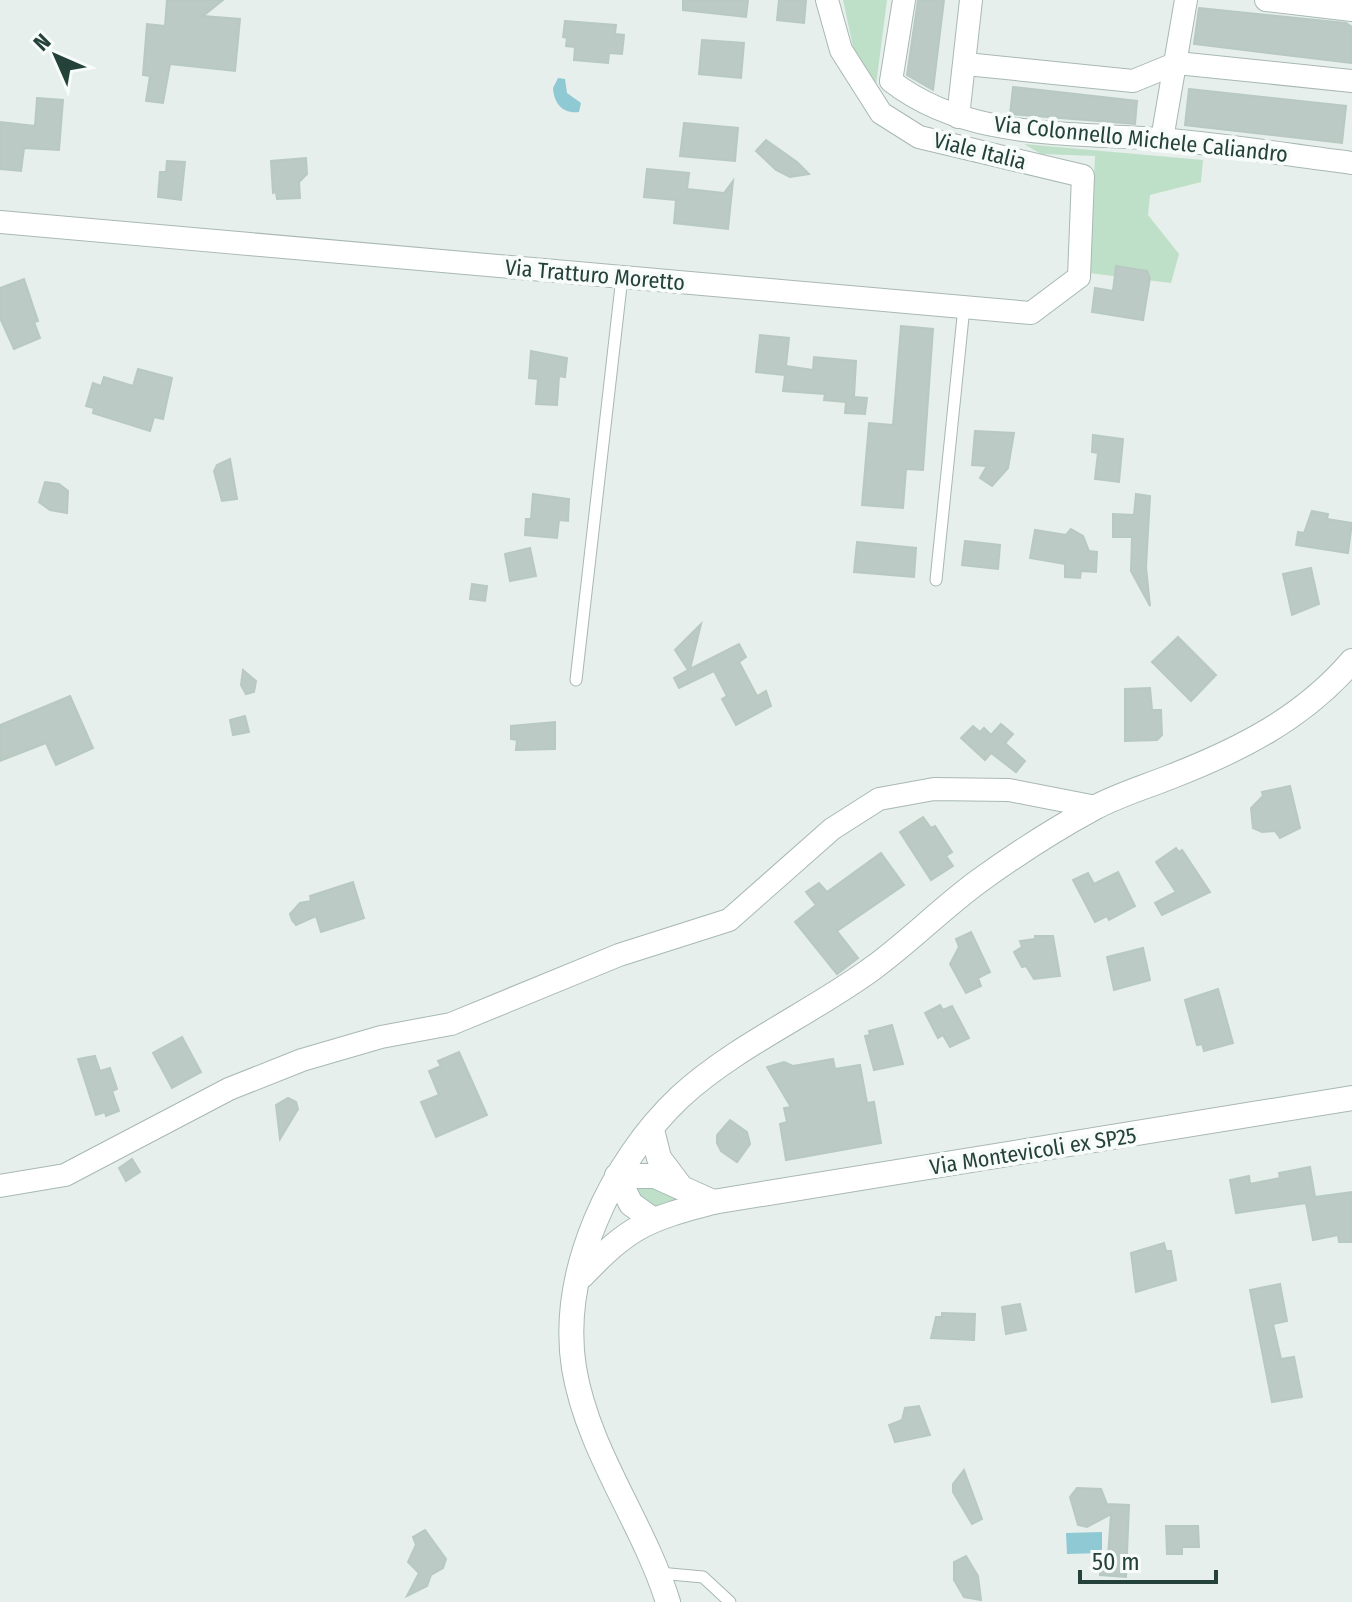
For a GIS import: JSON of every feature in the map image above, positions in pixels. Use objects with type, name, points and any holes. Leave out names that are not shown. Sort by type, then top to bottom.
[{"type":"street","name":"Viale Italia","points":[[827,0],[841,50],[881,113],[919,137],[1083,176]]},
{"type":"street","name":"Via Colonnello Michele Caliandro","points":[[904,0],[891,81],[909,95],[958,117],[1015,130],[1162,139],[1352,163]]},
{"type":"street","points":[[958,117],[971,0]]},
{"type":"street","points":[[1162,139],[1186,0]]},
{"type":"street","points":[[1266,0],[1352,10]]},
{"type":"street","points":[[966,64],[1133,81],[1177,63],[1352,81]]},
{"type":"street","points":[[1012,159],[1015,130]]},
{"type":"street","name":"Via Tratturo Moretto","points":[[0,222],[1031,313],[1079,277],[1083,176]]},
{"type":"street","points":[[668,1602],[659,1573],[590,1426],[574,1369],[571,1322],[579,1280],[595,1225],[617,1176],[680,1097],[754,1044],[835,995],[979,881],[1096,807],[1265,735],[1323,694],[1352,661]]},
{"type":"street","points":[[0,1186],[65,1175],[229,1089],[302,1060],[381,1037],[451,1024],[619,955],[729,920],[832,829],[879,799],[934,789],[1009,790],[1096,807]]},
{"type":"street","name":"Via Montevicoli ex SP25","points":[[579,1280],[616,1241],[652,1219],[713,1202],[1352,1098]]},
{"type":"street","points":[[652,1130],[659,1158],[684,1191]]},
{"type":"street","points":[[617,1176],[655,1176],[713,1202]]},
{"type":"street","points":[[617,1176],[631,1204],[652,1219]]},
{"type":"lane","points":[[576,680],[622,277]]},
{"type":"lane","points":[[936,580],[964,307]]},
{"type":"lane","points":[[659,1573],[703,1577],[730,1602]]},
{"type":"green space","points":[[843,0],[887,0],[876,85],[855,56]]},
{"type":"green space","points":[[1024,144],[1203,160],[1201,182],[1150,195],[1148,215],[1179,254],[1171,283],[1089,273],[1095,156],[1041,154]]},
{"type":"green space","points":[[635,1183],[661,1189],[687,1203],[657,1209],[628,1190]]},
{"type":"water","points":[[558,78],[565,79],[567,93],[581,103],[579,112],[564,110],[557,103],[553,88]]},
{"type":"water","points":[[1102,1532],[1102,1553],[1067,1554],[1066,1533]]},
{"type":"building","points":[[167,0],[223,0],[203,16],[240,19],[235,71],[170,64],[163,103],[146,101],[150,76],[143,75],[147,24],[165,26]]},
{"type":"building","points":[[683,0],[748,0],[746,17],[683,10]]},
{"type":"building","points":[[779,0],[806,0],[804,23],[777,20]]},
{"type":"building","points":[[918,0],[944,0],[933,90],[907,75]]},
{"type":"building","points":[[1199,8],[1346,23],[1352,27],[1352,63],[1194,44]]},
{"type":"building","points":[[565,21],[616,25],[615,34],[624,35],[622,54],[609,53],[608,63],[574,60],[575,47],[566,46],[567,38],[563,37]]},
{"type":"building","points":[[702,40],[744,43],[741,78],[699,74]]},
{"type":"building","points":[[1013,87],[1137,101],[1135,124],[1010,114]]},
{"type":"building","points":[[1189,89],[1346,106],[1342,143],[1185,125]]},
{"type":"building","points":[[37,98],[63,100],[59,150],[24,148],[21,171],[0,169],[0,122],[35,126]]},
{"type":"building","points":[[684,123],[738,128],[735,161],[680,156]]},
{"type":"building","points":[[766,140],[809,174],[790,177],[776,170],[756,151]]},
{"type":"building","points":[[306,158],[307,174],[299,182],[300,198],[277,199],[276,192],[273,193],[271,161]]},
{"type":"building","points":[[167,161],[185,162],[181,200],[158,197],[160,172],[166,172]]},
{"type":"building","points":[[647,169],[689,173],[687,189],[724,193],[733,181],[728,229],[674,223],[676,200],[644,197]]},
{"type":"building","points":[[1116,266],[1147,271],[1150,278],[1143,320],[1092,312],[1095,288],[1113,291]]},
{"type":"building","points":[[24,279],[38,321],[34,322],[40,338],[14,349],[0,318],[0,288]]},
{"type":"building","points":[[901,326],[933,329],[923,470],[906,469],[903,508],[862,505],[869,423],[893,425]]},
{"type":"building","points":[[760,335],[789,338],[786,366],[813,370],[814,357],[856,361],[854,397],[867,398],[865,414],[845,413],[846,402],[824,400],[825,394],[783,391],[785,375],[756,372]]},
{"type":"building","points":[[531,351],[567,358],[565,377],[559,376],[557,405],[536,404],[538,379],[529,378]]},
{"type":"building","points":[[138,369],[172,378],[163,419],[154,417],[150,431],[93,413],[94,408],[86,406],[93,383],[101,386],[104,377],[133,386]]},
{"type":"building","points":[[975,431],[1014,433],[1008,468],[992,486],[980,478],[987,466],[972,465]]},
{"type":"building","points":[[1093,435],[1123,439],[1119,482],[1095,479],[1098,453],[1092,452]]},
{"type":"building","points":[[230,459],[237,499],[222,501],[214,471],[217,465]]},
{"type":"building","points":[[45,482],[59,484],[68,491],[67,513],[50,510],[39,502]]},
{"type":"building","points":[[533,494],[569,499],[568,521],[559,520],[557,538],[525,535],[526,519],[531,519]]},
{"type":"building","points":[[1136,494],[1150,496],[1146,567],[1150,606],[1131,571],[1132,537],[1113,537],[1113,514],[1134,515]]},
{"type":"building","points":[[1312,511],[1328,514],[1327,519],[1352,523],[1348,553],[1296,545],[1298,532],[1304,533]]},
{"type":"building","points":[[1071,529],[1083,536],[1089,551],[1097,552],[1096,572],[1081,571],[1080,578],[1065,577],[1065,564],[1030,558],[1035,530],[1066,535]]},
{"type":"building","points":[[965,541],[1000,545],[998,569],[962,565]]},
{"type":"building","points":[[857,542],[916,548],[914,577],[854,572]]},
{"type":"building","points":[[530,548],[536,576],[510,581],[505,554]]},
{"type":"building","points":[[1311,568],[1319,604],[1292,615],[1283,574]]},
{"type":"building","points":[[472,584],[487,586],[485,601],[470,599]]},
{"type":"building","points":[[701,624],[690,669],[739,644],[746,657],[739,662],[757,696],[766,691],[771,706],[736,725],[722,699],[727,696],[714,671],[679,688],[674,678],[688,670],[675,650]]},
{"type":"building","points":[[1178,637],[1216,675],[1191,701],[1152,662]]},
{"type":"building","points":[[243,670],[256,681],[254,692],[246,694],[241,685]]},
{"type":"building","points":[[1150,688],[1152,710],[1161,710],[1162,735],[1157,740],[1125,741],[1125,689]]},
{"type":"building","points":[[70,696],[93,748],[56,765],[46,743],[0,761],[0,725]]},
{"type":"building","points":[[245,716],[249,732],[233,735],[230,720]]},
{"type":"building","points":[[555,722],[555,749],[516,750],[517,740],[511,739],[511,726]]},
{"type":"building","points":[[1001,724],[1013,734],[1005,743],[1025,761],[1016,772],[991,753],[985,760],[961,738],[973,726],[980,732],[984,728],[991,735]]},
{"type":"building","points":[[1290,786],[1300,828],[1280,838],[1275,831],[1262,832],[1253,828],[1251,808],[1263,796],[1262,792]]},
{"type":"building","points":[[923,817],[931,828],[935,826],[952,852],[946,856],[953,866],[931,880],[900,832]]},
{"type":"building","points":[[1176,848],[1179,852],[1182,850],[1210,892],[1162,915],[1155,903],[1176,892],[1156,862]]},
{"type":"building","points":[[881,853],[904,885],[837,931],[858,958],[837,974],[795,922],[816,905],[806,892],[819,883],[827,892]]},
{"type":"building","points":[[1118,872],[1135,906],[1109,920],[1107,916],[1095,922],[1073,880],[1088,873],[1094,884]]},
{"type":"building","points":[[353,882],[364,918],[321,932],[316,916],[296,925],[292,920],[290,914],[300,903],[311,901],[310,896]]},
{"type":"building","points":[[971,932],[990,972],[978,978],[981,986],[966,993],[950,964],[959,947],[956,939]]},
{"type":"building","points":[[1035,936],[1053,936],[1060,976],[1034,979],[1026,966],[1022,967],[1014,952],[1022,947],[1020,941],[1035,939]]},
{"type":"building","points":[[1143,948],[1150,980],[1114,990],[1107,957]]},
{"type":"building","points":[[1218,989],[1233,1043],[1204,1051],[1202,1044],[1197,1045],[1185,1000]]},
{"type":"building","points":[[940,1005],[943,1010],[952,1006],[969,1038],[950,1047],[943,1035],[938,1038],[925,1013]]},
{"type":"building","points":[[892,1025],[903,1064],[874,1070],[865,1036],[870,1035],[869,1031]]},
{"type":"building","points":[[182,1037],[201,1072],[172,1088],[153,1053]]},
{"type":"building","points":[[459,1052],[487,1115],[436,1137],[421,1102],[439,1095],[429,1071],[441,1066],[438,1061]]},
{"type":"building","points":[[95,1056],[100,1071],[110,1068],[117,1089],[112,1091],[119,1111],[106,1116],[105,1112],[96,1115],[78,1059]]},
{"type":"building","points":[[833,1059],[835,1069],[860,1065],[867,1103],[874,1102],[881,1143],[786,1160],[780,1124],[787,1122],[784,1108],[791,1107],[767,1067],[784,1062],[793,1066]]},
{"type":"building","points":[[288,1098],[296,1102],[298,1109],[280,1139],[276,1105]]},
{"type":"building","points":[[730,1120],[747,1132],[750,1144],[737,1162],[721,1151],[717,1143],[717,1135]]},
{"type":"building","points":[[132,1159],[140,1172],[126,1181],[119,1168]]},
{"type":"building","points":[[1310,1167],[1315,1197],[1352,1192],[1352,1242],[1339,1242],[1338,1235],[1313,1240],[1306,1203],[1236,1213],[1230,1180],[1249,1176],[1250,1184],[1280,1178],[1279,1173]]},
{"type":"building","points":[[1164,1243],[1166,1251],[1171,1251],[1176,1280],[1136,1292],[1131,1253]]},
{"type":"building","points":[[1280,1284],[1287,1321],[1273,1324],[1281,1359],[1294,1357],[1302,1397],[1272,1402],[1250,1290]]},
{"type":"building","points":[[1020,1304],[1026,1330],[1006,1334],[1002,1307]]},
{"type":"building","points":[[942,1313],[975,1314],[974,1340],[931,1338],[936,1317],[942,1317]]},
{"type":"building","points":[[919,1406],[930,1435],[895,1442],[889,1425],[902,1420],[905,1408]]},
{"type":"building","points":[[964,1470],[982,1519],[972,1524],[953,1492],[953,1484]]},
{"type":"building","points":[[1077,1488],[1101,1489],[1107,1504],[1129,1505],[1126,1577],[1100,1575],[1100,1556],[1108,1556],[1111,1514],[1087,1527],[1078,1525],[1070,1497]]},
{"type":"building","points":[[1166,1526],[1198,1526],[1199,1547],[1182,1547],[1182,1554],[1167,1554]]},
{"type":"building","points":[[425,1530],[446,1559],[443,1568],[431,1575],[427,1586],[407,1596],[419,1573],[408,1562],[416,1545],[413,1537]]},
{"type":"building","points":[[966,1556],[978,1576],[981,1600],[964,1597],[954,1580],[954,1562]]}]
